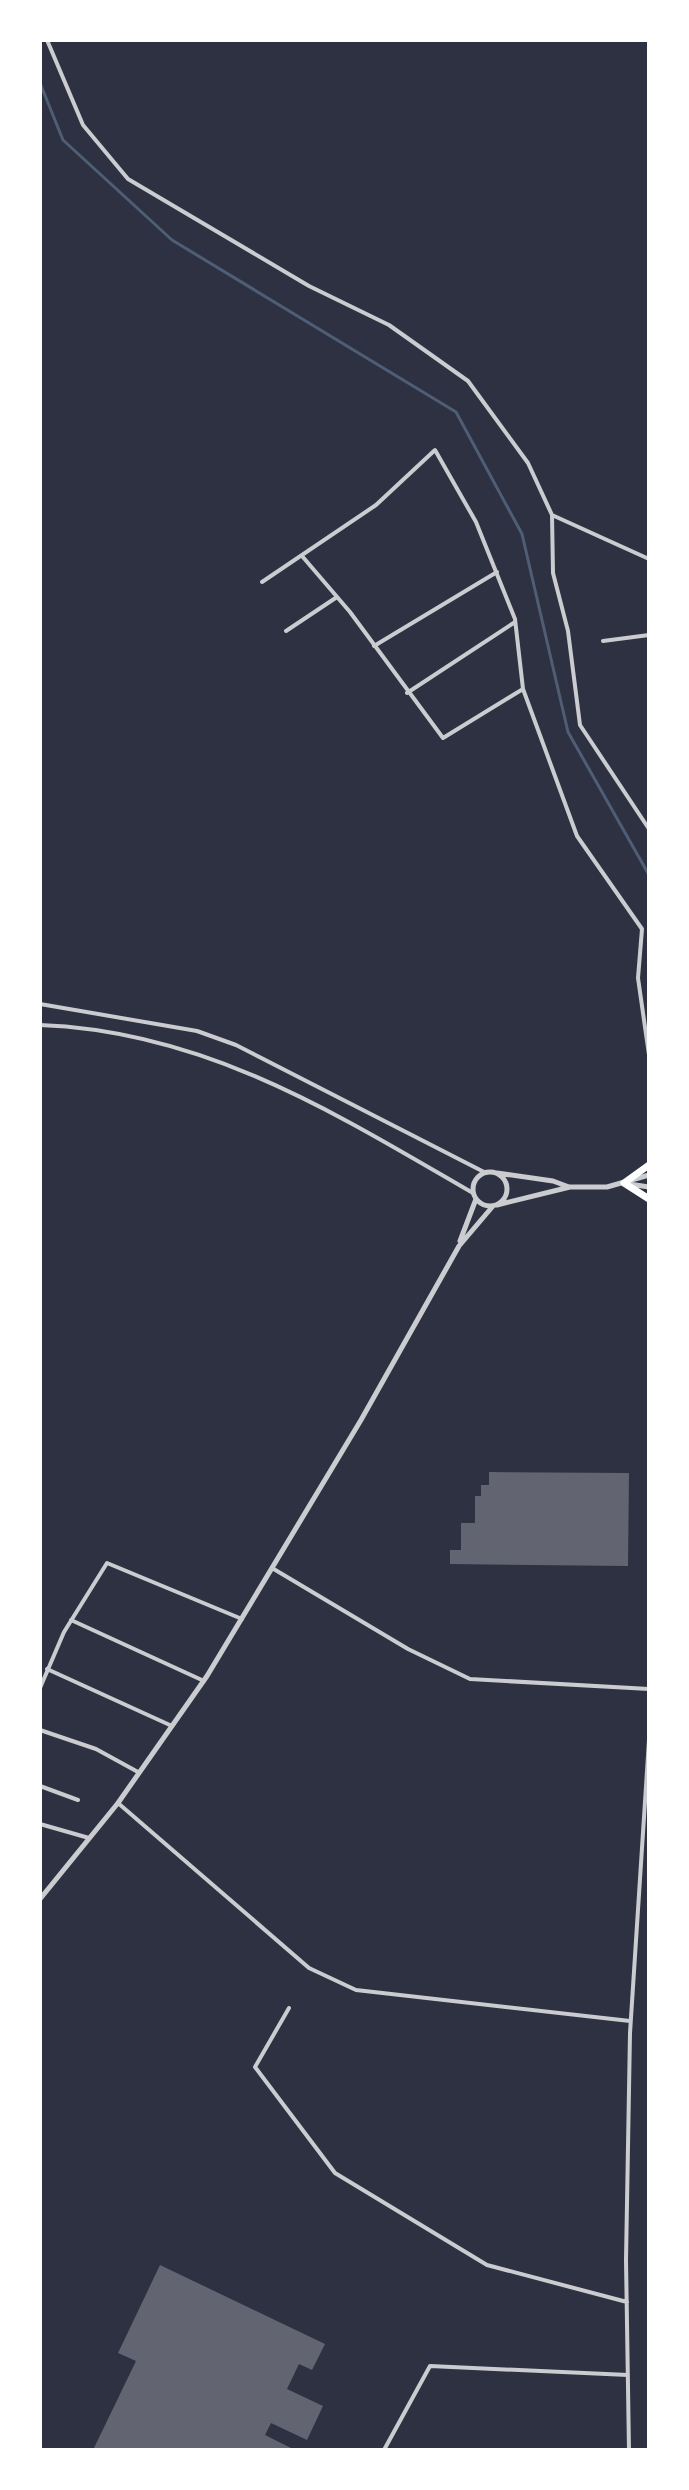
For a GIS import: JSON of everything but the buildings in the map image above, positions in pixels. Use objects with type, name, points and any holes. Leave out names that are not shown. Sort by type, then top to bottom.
[{"type":"highway","points":[[649,1165],[624,1183],[649,1199]]},
{"type":"street","points":[[47,40],[83,125],[128,179],[309,286],[389,325],[468,381],[528,463],[552,515],[553,573],[568,631],[580,725],[615,783],[649,829]]},
{"type":"street","points":[[262,582],[376,505],[435,450],[476,522],[516,621],[523,689],[577,836],[642,929],[638,978],[649,1055]]},
{"type":"street","points":[[552,515],[649,559]]},
{"type":"street","points":[[302,556],[337,597],[443,738],[523,689]]},
{"type":"street","points":[[374,646],[497,572]]},
{"type":"street","points":[[286,631],[337,597]]},
{"type":"street","points":[[407,693],[516,621]]},
{"type":"street","points":[[603,641],[649,635]]},
{"type":"street","points":[[40,1004],[197,1031],[236,1045],[486,1173],[553,1181],[570,1187]]},
{"type":"street","points":[[40,1025],[150,1042],[213,1057],[380,1139],[495,1205],[570,1187],[607,1187],[649,1175]]},
{"type":"street","points":[[459,1246],[475,1196],[474,1183],[486,1173]]},
{"type":"street","points":[[40,1899],[118,1803],[204,1681],[459,1246],[505,1197],[506,1186],[495,1173]]},
{"type":"street","points":[[624,1183],[649,1187]]},
{"type":"street","points":[[40,1688],[71,1620],[107,1563],[242,1619]]},
{"type":"street","points":[[272,1568],[408,1649],[470,1679],[649,1689]]},
{"type":"street","points":[[71,1620],[204,1681]]},
{"type":"street","points":[[47,1669],[172,1726]]},
{"type":"street","points":[[40,1730],[96,1749],[138,1772]]},
{"type":"street","points":[[629,2450],[630,2021],[649,1740]]},
{"type":"street","points":[[40,1786],[78,1800]]},
{"type":"street","points":[[118,1803],[309,1968],[330,1980],[356,1990],[630,2021]]},
{"type":"street","points":[[40,1824],[89,1838]]},
{"type":"street","points":[[289,2008],[255,2067],[335,2173],[487,2265],[627,2302]]},
{"type":"street","points":[[384,2450],[430,2366],[628,2375]]},
{"type":"waterway","points":[[40,83],[63,140],[172,240],[456,412],[522,534],[568,732],[649,875]]}]
